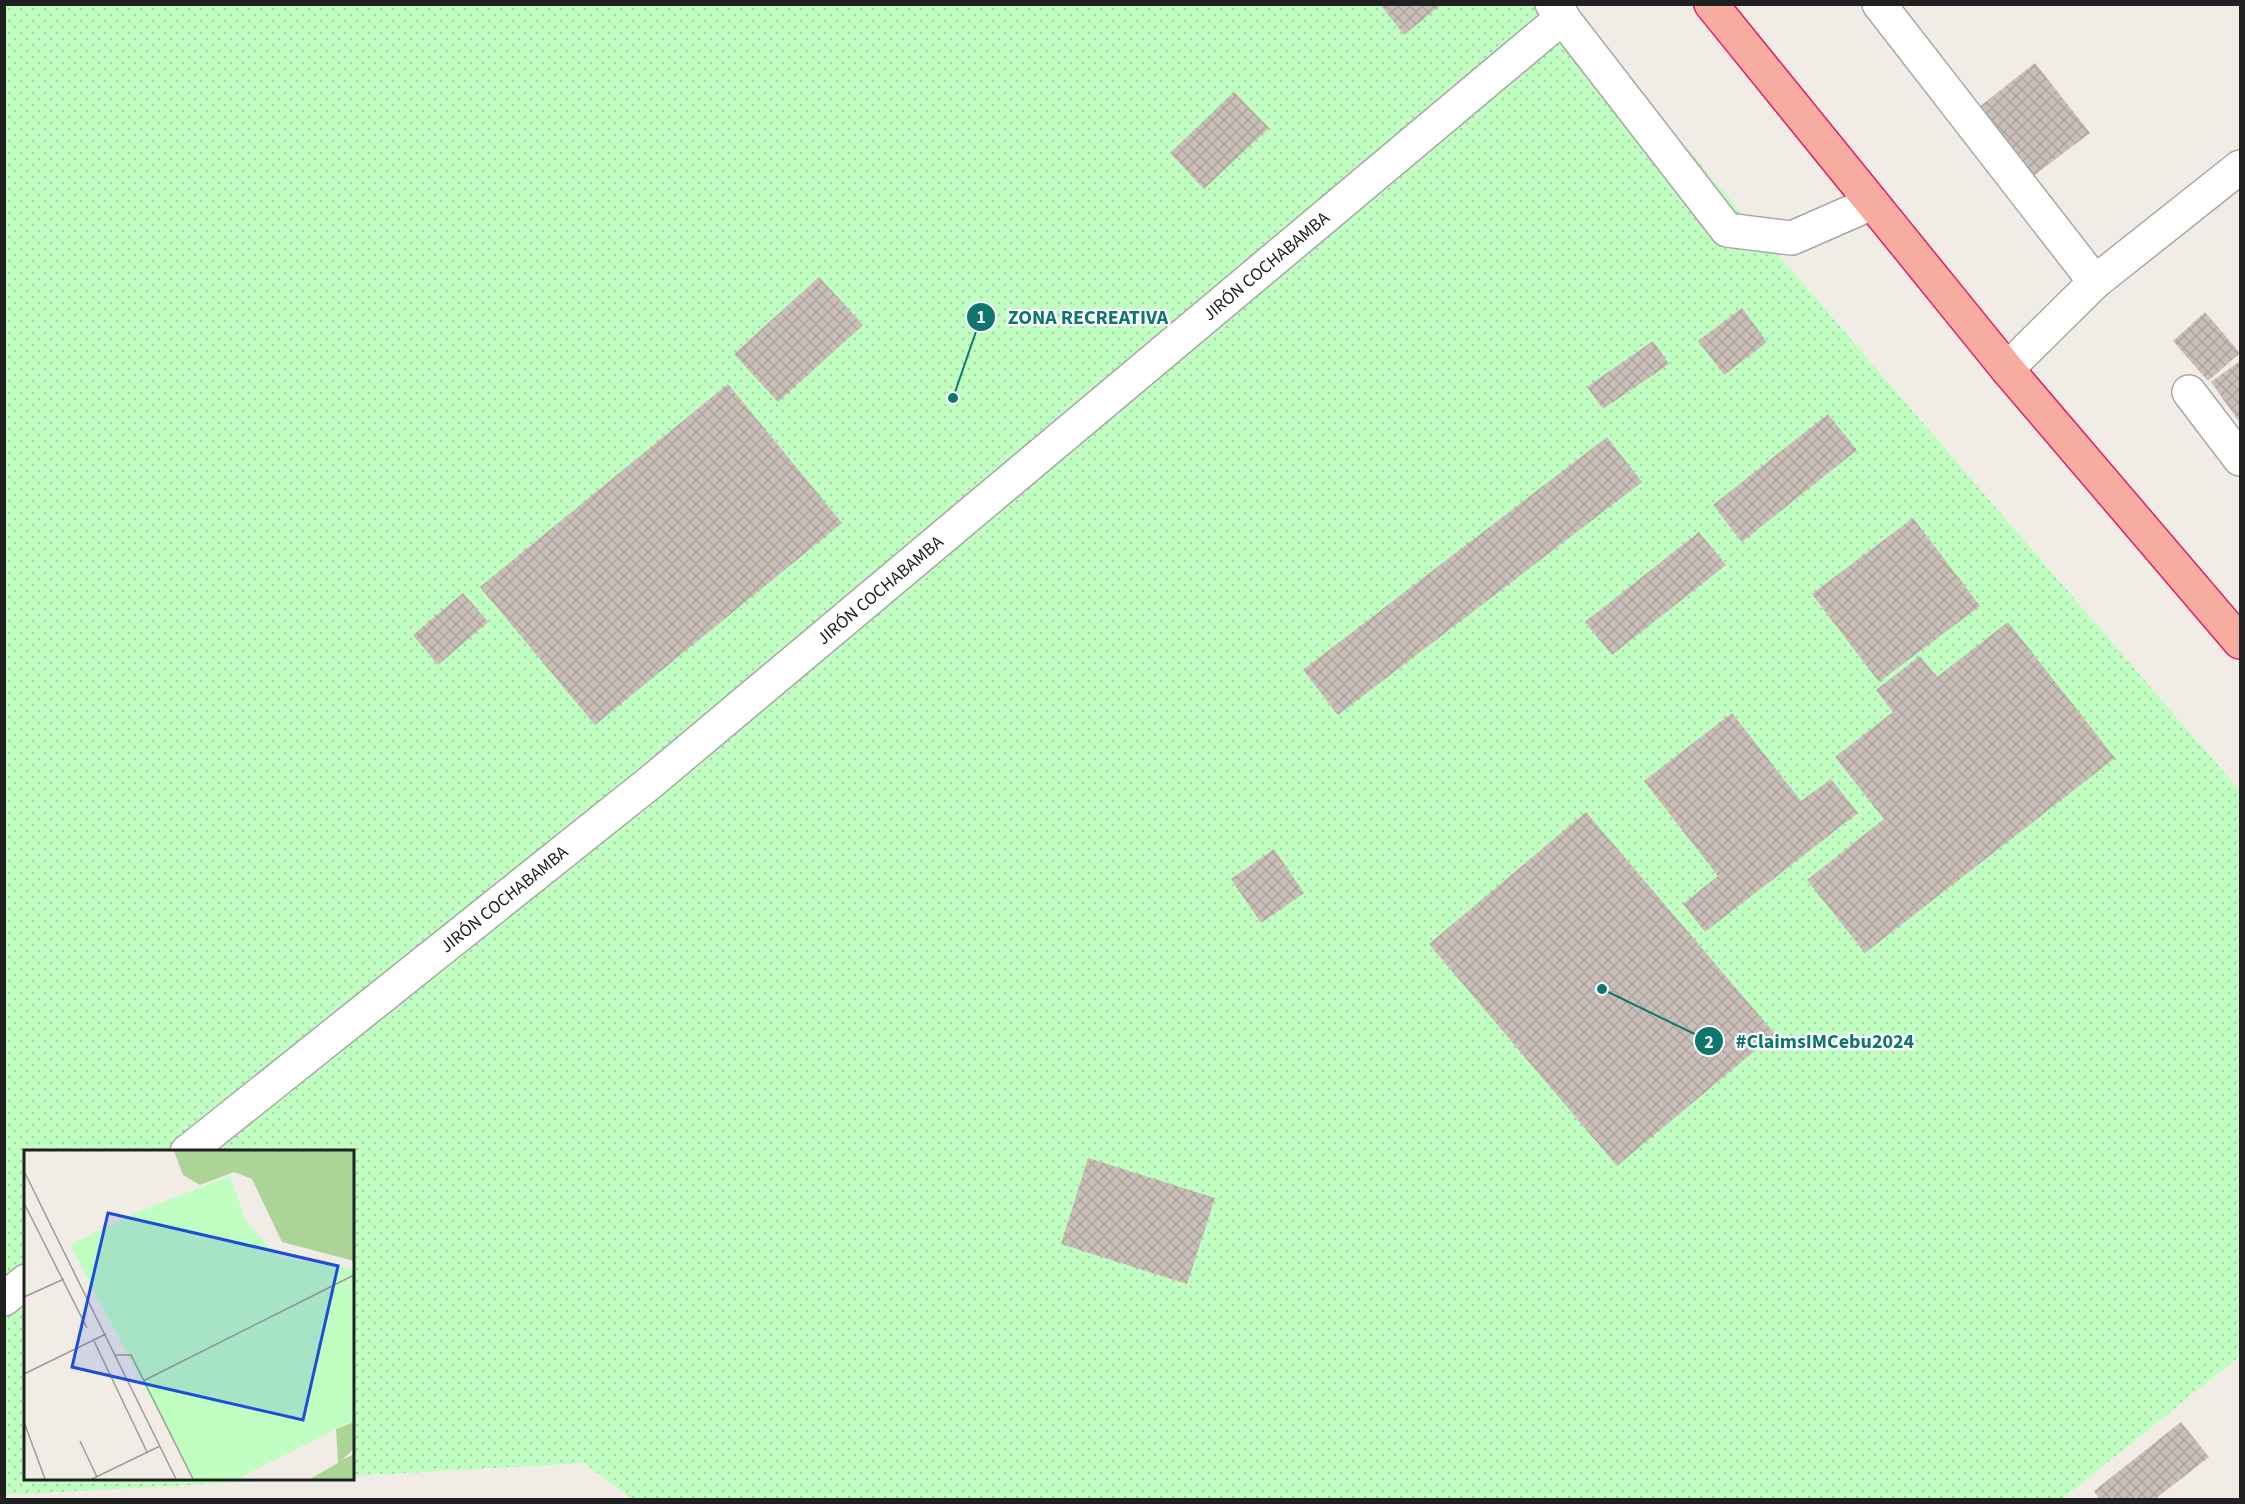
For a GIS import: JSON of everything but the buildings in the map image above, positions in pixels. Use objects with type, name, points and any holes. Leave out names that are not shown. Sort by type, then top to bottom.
[{"type":"highway","points":[[1711,4],[2007,369],[2241,642]]},
{"type":"street","points":[[1879,4],[2095,282]]},
{"type":"street","points":[[1557,11],[1727,230],[1792,237],[1872,203]]},
{"type":"street","name":"JIRÓN COCHABAMBA","points":[[190,1150],[652,781],[1557,11]]},
{"type":"street","points":[[2007,369],[2095,282],[2241,167]]},
{"type":"street","points":[[2189,392],[2241,459]]},
{"type":"street","points":[[4,1299],[24,1283]]},
{"type":"green space","points":[[5,5],[1563,5],[2240,791],[2240,1356],[2062,1499],[633,1500],[584,1463],[354,1476],[354,1150],[24,1150],[24,1480],[283,1480],[5,1495]]},
{"type":"place","name":"ZONA RECREATIVA","points":[[953,398]]},
{"type":"place","name":"#ClaimsIMCebu2024","points":[[1602,989]]}]
